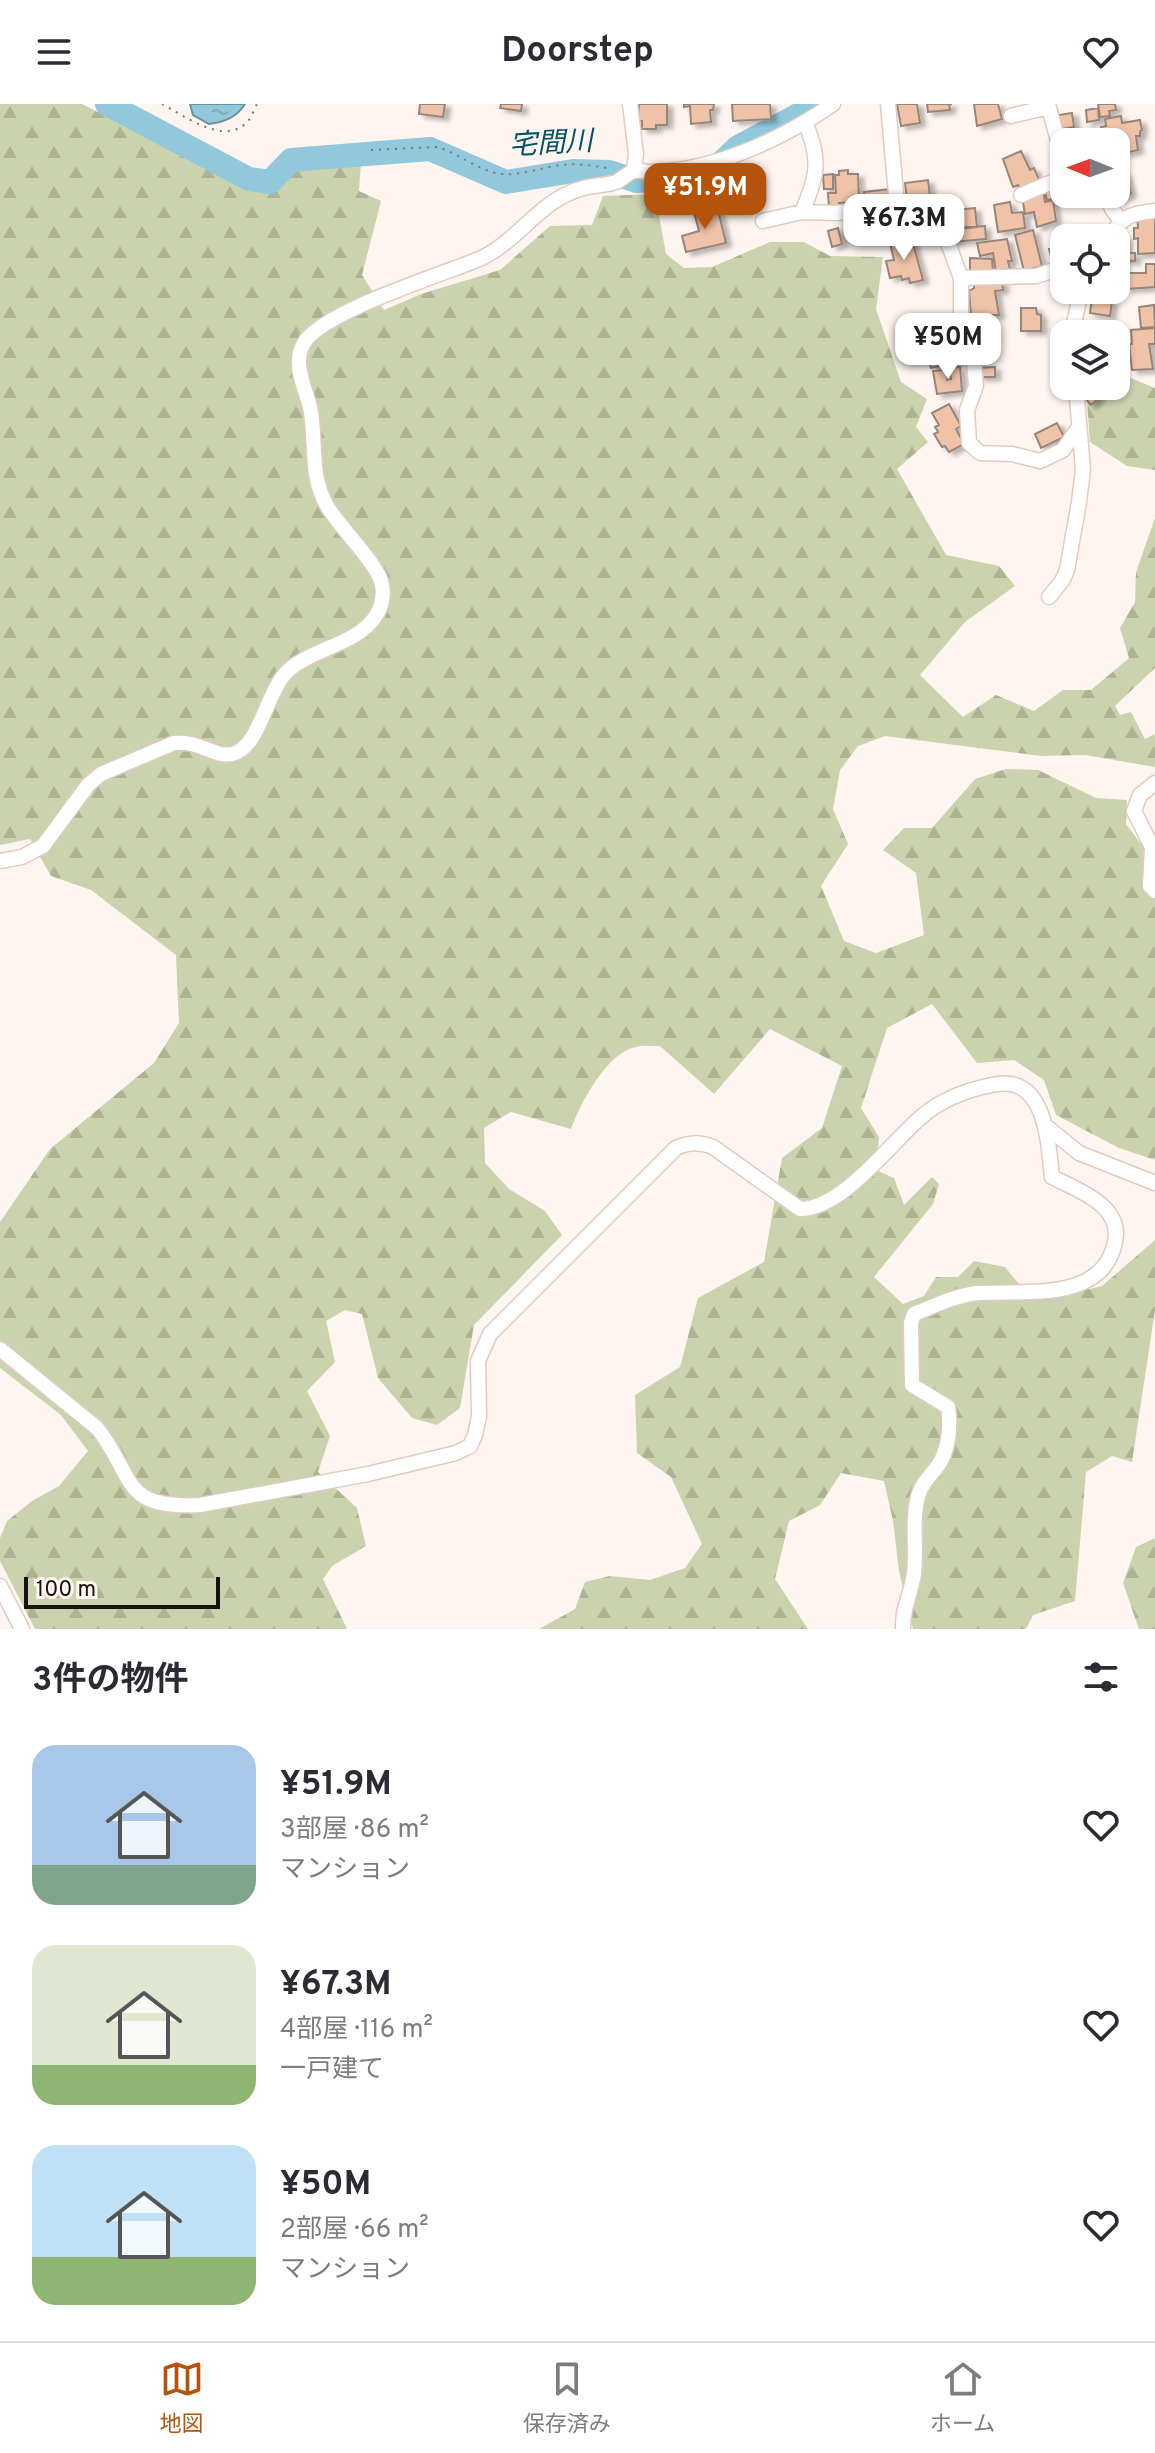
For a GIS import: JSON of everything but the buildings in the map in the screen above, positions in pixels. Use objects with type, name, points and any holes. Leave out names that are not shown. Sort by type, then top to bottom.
[{"type":"street","points":[[630,104],[636,154],[631,172]]},
{"type":"street","points":[[888,104],[898,217],[913,225],[935,225],[944,232],[961,278],[961,324],[972,335],[976,386],[967,410],[969,443],[980,453],[1012,454],[1040,461],[1063,450],[1079,427]]},
{"type":"street","points":[[0,861],[22,857],[43,846],[88,785],[101,774],[174,743],[203,745],[216,753],[229,755],[242,751],[250,742],[277,681],[288,670],[326,647],[353,636],[369,625],[377,614],[383,601],[382,584],[376,571],[338,523],[319,490],[311,413],[298,362],[306,338],[366,303],[492,253],[565,194],[614,183],[631,172],[674,169],[749,151],[805,122],[827,106]]},
{"type":"street","points":[[1011,116],[1048,106],[1054,128]]},
{"type":"street","points":[[802,212],[818,163],[805,122]]},
{"type":"street","points":[[1021,195],[1050,183]]},
{"type":"street","points":[[763,221],[802,212],[837,213],[897,205]]},
{"type":"street","points":[[1112,208],[1120,220]]},
{"type":"street","points":[[1117,224],[1137,213],[1155,211]]},
{"type":"street","points":[[961,278],[1036,276],[1050,272]]},
{"type":"street","points":[[1049,597],[1067,570],[1079,502],[1083,470],[1077,400]]},
{"type":"street","points":[[1155,783],[1140,795],[1134,811],[1152,847],[1150,886],[1155,891]]},
{"type":"street","points":[[0,1349],[97,1428],[137,1493],[173,1506],[200,1505],[368,1474],[456,1453],[470,1446],[475,1435],[479,1416],[478,1361],[490,1334],[676,1148],[687,1143],[713,1147],[800,1209],[812,1209],[835,1197],[922,1116],[954,1097],[976,1089],[996,1084],[1015,1084],[1031,1095],[1047,1127],[1052,1177],[1098,1200],[1110,1215],[1117,1234],[1112,1256],[1099,1273],[1074,1285],[1047,1292],[976,1293],[914,1314],[911,1323],[912,1385],[948,1407],[950,1421],[946,1447],[939,1465],[920,1489],[916,1506],[914,1576],[902,1614],[903,1629]]},
{"type":"street","points":[[1047,1127],[1079,1153],[1155,1183]]},
{"type":"street","points":[[0,1586],[22,1629]]},
{"type":"path","points":[[162,104],[214,131],[233,130],[248,122],[257,104]]},
{"type":"path","points":[[371,150],[437,147],[490,172],[504,174],[578,164],[631,172]]},
{"type":"green space","points":[[0,104],[82,104],[249,189],[272,189],[297,165],[361,161],[359,191],[381,201],[362,275],[384,310],[421,294],[500,270],[550,226],[592,225],[603,196],[655,194],[666,254],[684,268],[712,267],[770,242],[804,242],[830,256],[883,257],[876,309],[901,382],[927,399],[916,427],[928,442],[897,469],[946,555],[999,566],[1015,586],[965,622],[920,675],[963,717],[996,695],[1034,711],[1063,690],[1091,690],[1129,658],[1120,628],[1135,602],[1136,572],[1155,518],[1155,668],[1115,706],[1120,715],[1131,712],[1145,739],[1155,734],[1155,767],[1085,755],[1041,756],[885,736],[858,746],[840,770],[833,809],[848,844],[821,886],[844,941],[876,953],[924,935],[916,873],[883,850],[904,828],[932,828],[975,779],[1006,769],[1038,770],[1096,798],[1127,800],[1126,824],[1144,848],[1142,888],[1155,890],[1155,1160],[1119,1148],[1056,1115],[1044,1080],[1014,1060],[977,1063],[932,1004],[887,1028],[861,1108],[879,1137],[876,1170],[894,1178],[904,1205],[932,1177],[939,1184],[933,1204],[874,1277],[903,1304],[924,1296],[936,1277],[958,1277],[974,1261],[1005,1267],[1018,1283],[1061,1296],[1102,1286],[1155,1240],[1155,1310],[1132,1462],[1112,1456],[1086,1472],[1075,1601],[1033,1615],[1026,1629],[913,1629],[899,1571],[884,1481],[841,1473],[820,1505],[789,1521],[775,1579],[808,1629],[539,1629],[575,1609],[585,1582],[610,1576],[650,1580],[685,1568],[702,1544],[671,1477],[637,1453],[635,1395],[680,1367],[698,1298],[764,1262],[782,1158],[822,1128],[842,1066],[770,1029],[714,1094],[660,1046],[638,1046],[624,1052],[604,1069],[571,1129],[511,1112],[484,1128],[485,1163],[509,1189],[545,1211],[562,1235],[474,1325],[460,1408],[437,1425],[412,1418],[378,1378],[362,1314],[345,1310],[326,1321],[335,1362],[307,1391],[330,1436],[318,1472],[357,1508],[366,1546],[332,1566],[323,1579],[347,1629],[35,1629],[0,1561],[0,1538],[7,1521],[32,1501],[59,1486],[88,1451],[61,1415],[0,1368],[0,1222],[50,1149],[154,1063],[179,1023],[176,955],[91,890],[51,876],[30,839],[0,845]]},
{"type":"green space","points":[[1130,378],[1155,388],[1155,470],[1127,466],[1090,442],[1087,400],[1130,400]]},
{"type":"green space","points":[[1155,1538],[1155,1629],[1139,1629],[1123,1583],[1136,1547]]},
{"type":"water","points":[[190,104],[245,104],[230,118],[209,124],[193,115]]},
{"type":"waterway","name":"宅間川","points":[[107,104],[249,179],[270,182],[291,160],[430,149],[506,182],[573,171],[609,172],[637,181],[677,178],[714,170],[738,147],[819,104]]}]
